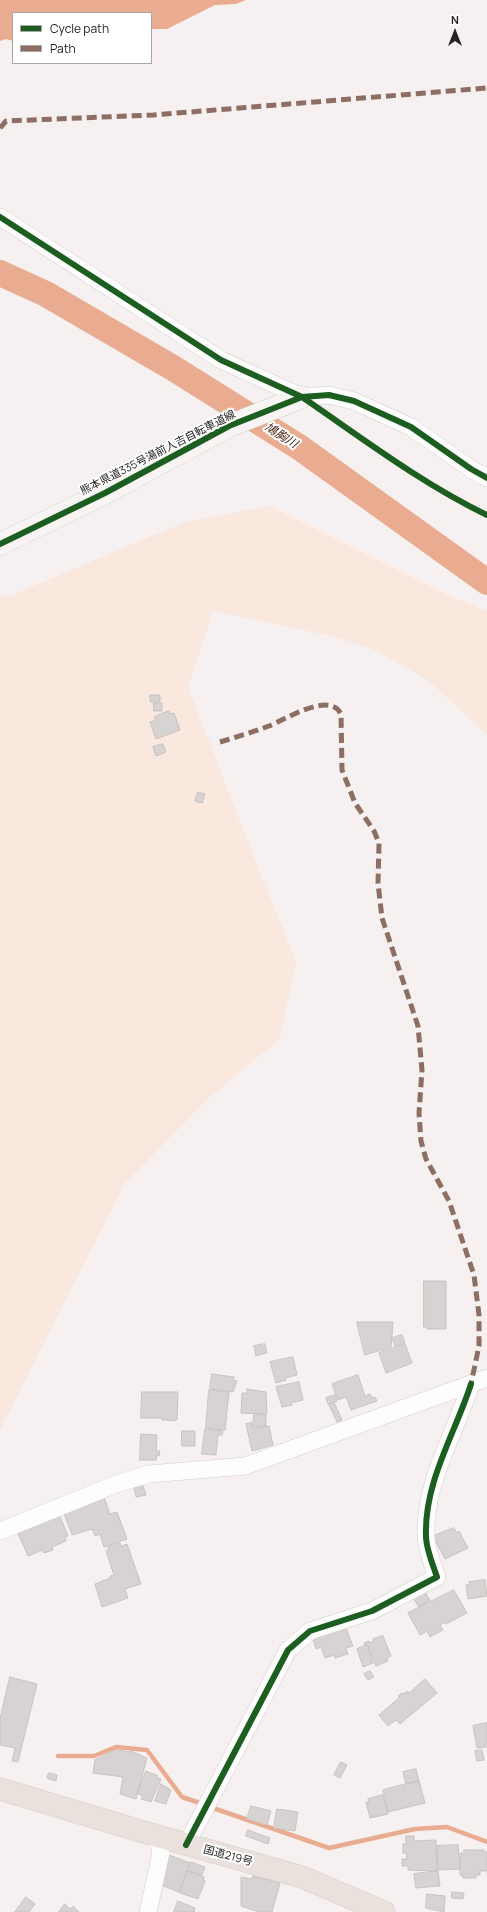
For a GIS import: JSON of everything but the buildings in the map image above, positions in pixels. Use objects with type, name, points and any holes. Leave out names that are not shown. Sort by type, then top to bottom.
[{"type":"highway","name":"国道219号","points":[[0,1789],[186,1845],[302,1876],[384,1912]]},
{"type":"main road","name":"熊本県道335号湯前人吉自転車道線","points":[[0,544],[105,493],[229,426],[302,397]]},
{"type":"street","points":[[0,217],[221,360],[302,397],[329,395],[354,401],[411,427],[470,469],[487,478]]},
{"type":"street","points":[[0,1532],[116,1484],[149,1474],[245,1466],[487,1378]]},
{"type":"street","points":[[186,1845],[288,1650],[310,1631],[372,1611],[437,1577],[426,1538],[432,1485],[463,1407],[470,1384]]},
{"type":"street","points":[[148,1912],[161,1853],[157,1836]]},
{"type":"shaded area","points":[[0,0],[246,0],[236,4],[215,5],[167,29],[152,29],[152,12],[12,12],[12,41],[6,39],[0,41]]},
{"type":"shaded area","points":[[270,506],[452,597],[487,611],[487,735],[428,680],[373,649],[336,637],[213,611],[188,687],[256,863],[296,961],[280,1039],[212,1095],[125,1183],[0,1430],[0,597],[10,596],[185,522]]},
{"type":"waterway","name":"鳩胸川","points":[[0,273],[46,294],[173,368],[299,447],[487,582]]},
{"type":"waterway","points":[[58,1756],[94,1756],[116,1747],[147,1750],[182,1797],[203,1804]]},
{"type":"waterway","points":[[210,1807],[329,1848],[415,1829],[447,1827],[487,1842]]},
{"type":"marked path","points":[[0,128],[6,121],[153,115],[487,88]]},
{"type":"marked path","points":[[220,742],[269,726],[296,713],[318,706],[328,705],[335,708],[341,714],[342,770],[355,803],[374,831],[379,843],[378,883],[382,918],[418,1026],[422,1070],[419,1113],[421,1141],[426,1159],[449,1201],[474,1275],[479,1315],[479,1346],[471,1384]]},
{"type":"cycle path","points":[[0,217],[221,360],[302,397],[329,395],[354,401],[411,427],[471,469],[487,478]]},
{"type":"cycle path","points":[[302,397],[415,474],[487,515]]},
{"type":"cycle path","points":[[0,544],[105,493],[229,426],[302,397]]},
{"type":"cycle path","points":[[186,1845],[288,1650],[310,1631],[372,1611],[437,1577],[426,1541],[427,1516],[430,1496],[435,1477],[471,1384]]}]
